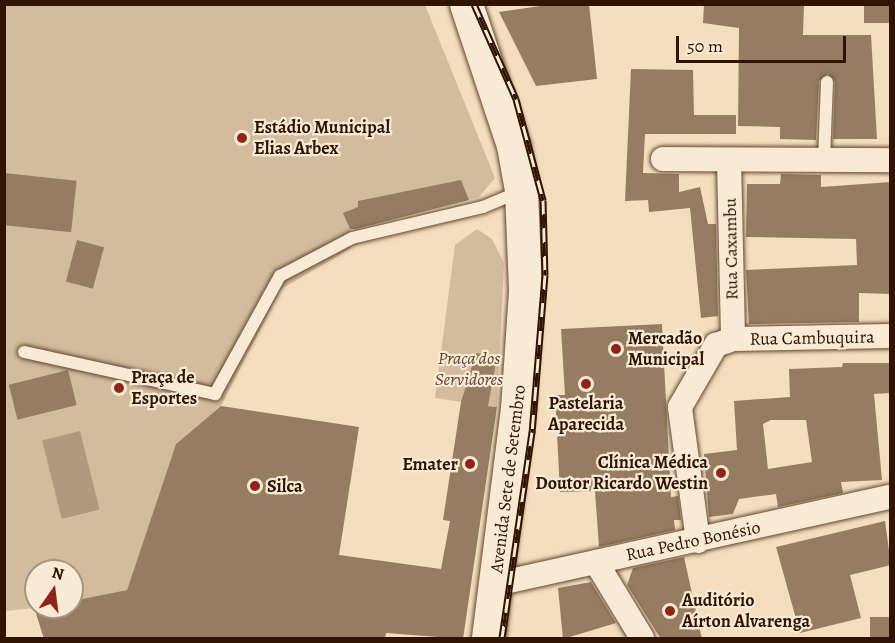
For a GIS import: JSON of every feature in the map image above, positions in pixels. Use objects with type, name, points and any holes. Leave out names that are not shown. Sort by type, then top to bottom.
[{"type":"main road","name":"Avenida Sete de Setembro","points":[[464,6],[484,51],[522,190],[523,322],[496,584],[488,639]]},
{"type":"street","points":[[663,159],[891,160]]},
{"type":"street","name":"Rua Caxambu","points":[[729,160],[733,339]]},
{"type":"street","name":"Rua Cambuquira","points":[[733,339],[891,336]]},
{"type":"street","points":[[698,541],[680,407],[716,345],[733,339]]},
{"type":"street","name":"Rua Pedro Bonésio","points":[[496,584],[891,497]]},
{"type":"street","points":[[596,562],[642,639]]},
{"type":"lane","points":[[824,160],[827,82]]},
{"type":"lane","points":[[24,352],[215,394],[280,276],[352,238],[483,207],[522,190]]},
{"type":"green space","points":[[4,5],[425,5],[495,178],[479,197],[350,229],[350,249],[281,289],[221,406],[176,444],[127,590],[84,599],[84,559],[24,559],[24,609],[5,611]]},
{"type":"green space","name":"Praça dos Servidores","points":[[477,229],[492,239],[504,263],[497,407],[435,398],[455,245]]},
{"type":"shaded area","points":[[80,431],[100,510],[62,519],[42,440]]},
{"type":"building","points":[[553,4],[589,4],[597,79],[536,86],[499,12]]},
{"type":"building","points":[[704,4],[804,4],[803,35],[871,35],[877,139],[833,139],[835,82],[828,74],[819,81],[816,140],[780,139],[780,127],[738,126],[739,28],[703,23]]},
{"type":"building","points":[[864,4],[890,4],[890,23],[864,23]]},
{"type":"building","points":[[631,69],[693,70],[694,115],[736,115],[736,134],[645,134],[643,173],[679,174],[679,192],[700,187],[708,224],[716,224],[718,316],[701,318],[690,208],[649,212],[648,200],[625,201]]},
{"type":"building","points":[[4,173],[77,181],[71,232],[4,225]]},
{"type":"building","points":[[781,174],[821,175],[821,187],[891,182],[891,294],[859,293],[859,322],[749,324],[746,270],[857,265],[856,239],[746,237],[747,184],[780,184]]},
{"type":"building","points":[[461,180],[469,200],[356,229],[350,229],[343,213],[358,207],[358,201]]},
{"type":"building","points":[[77,240],[104,247],[93,289],[66,282]]},
{"type":"building","points":[[662,324],[671,497],[678,496],[681,520],[674,520],[675,530],[599,547],[595,491],[560,492],[555,395],[565,395],[561,329]]},
{"type":"building","name":"Silca","points":[[476,353],[497,357],[488,406],[497,407],[463,639],[386,633],[385,639],[44,639],[38,619],[84,619],[84,599],[127,590],[176,444],[221,406],[359,427],[339,555],[441,569],[450,521],[443,520],[461,402]]},
{"type":"building","points":[[843,363],[891,363],[891,393],[874,394],[882,480],[841,482],[843,493],[778,507],[776,494],[739,499],[733,514],[709,517],[704,454],[737,450],[734,401],[790,397],[789,369],[842,367]],"holes":[[[771,420],[806,420],[812,462],[768,469],[763,424]]]},
{"type":"building","points":[[68,370],[77,405],[18,420],[9,385]]},
{"type":"building","points":[[885,521],[891,565],[850,575],[861,618],[800,633],[776,547]]},
{"type":"building","name":"Auditório Aírton Alvarenga","points":[[684,557],[702,639],[661,639],[627,585],[633,568]]},
{"type":"building","points":[[591,582],[616,623],[563,639],[558,588]]},
{"type":"building","points":[[870,617],[890,617],[890,638],[870,638]]},
{"type":"railway","points":[[474,4],[516,99],[543,200],[545,275],[532,432],[502,638]]},
{"type":"place","name":"Estádio Municipal Elias Arbex","points":[[242,138]]},
{"type":"place","name":"Mercadão Municipal","points":[[616,349]]},
{"type":"place","name":"Pastelaria Aparecida","points":[[586,384]]},
{"type":"place","name":"Praça de Esportes","points":[[119,388]]},
{"type":"place","name":"Emater","points":[[470,464]]},
{"type":"place","name":"Clínica Médica Doutor Ricardo Westin","points":[[721,473]]},
{"type":"place","name":"Silca","points":[[255,486]]},
{"type":"place","name":"Auditório Aírton Alvarenga","points":[[670,611]]}]
